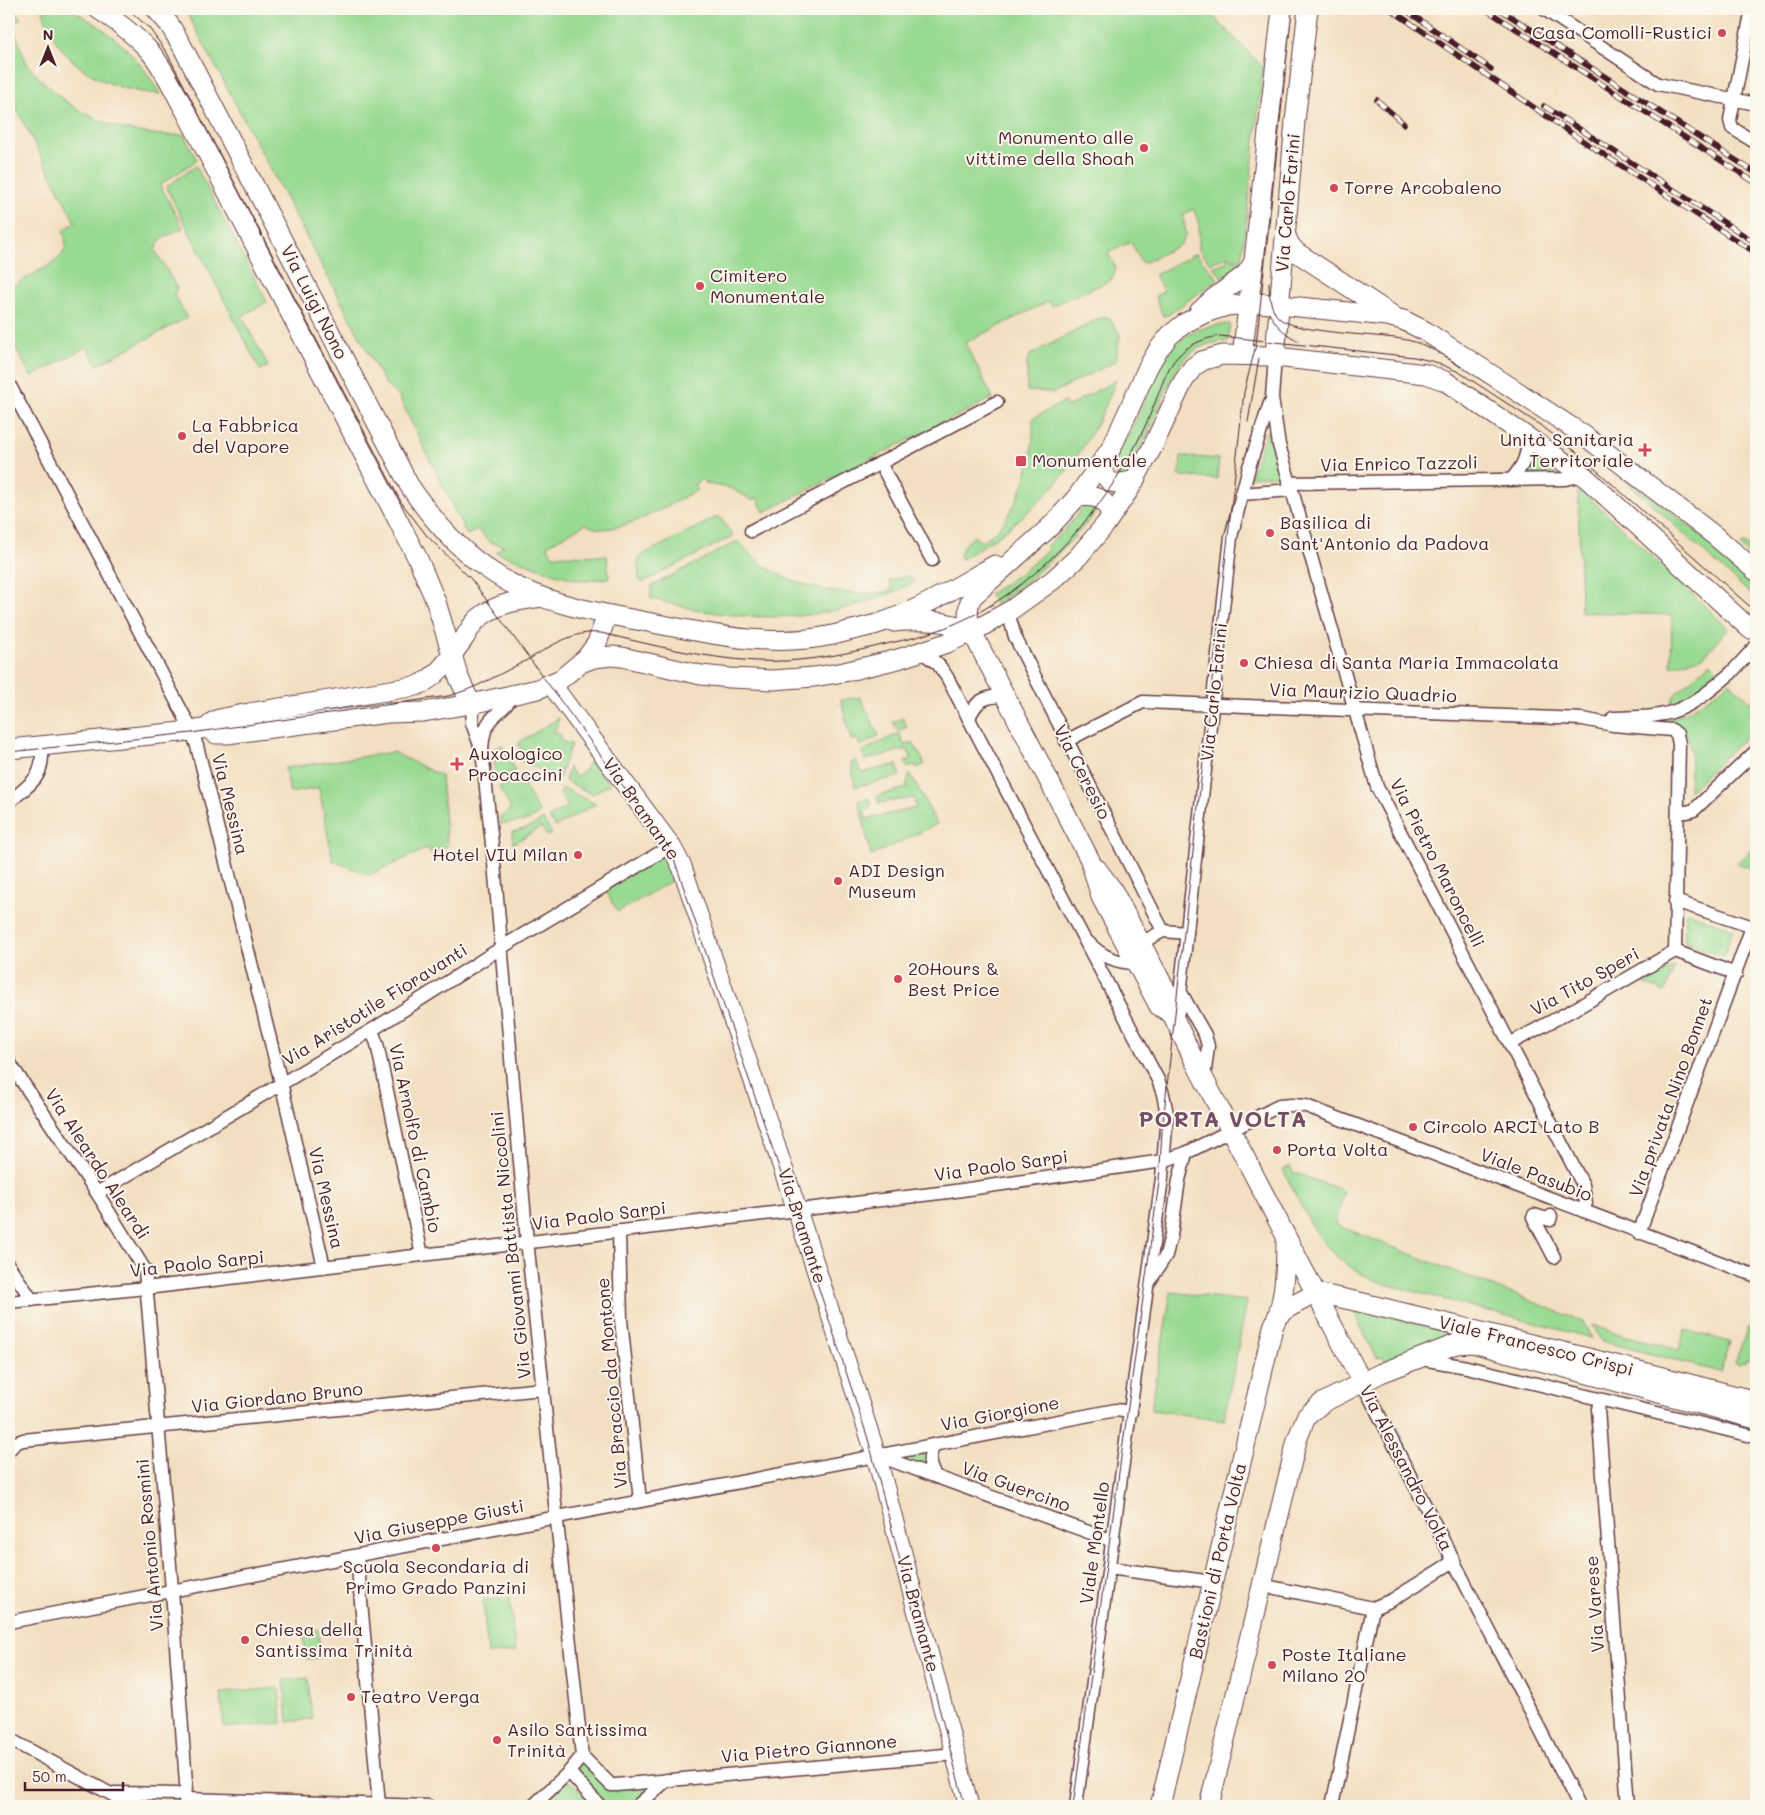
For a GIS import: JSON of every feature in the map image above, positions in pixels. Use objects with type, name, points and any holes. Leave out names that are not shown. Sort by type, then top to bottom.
[{"type":"main road","name":"Via Luigi Nono","points":[[98,9],[133,34],[156,60],[186,112],[418,558],[436,602],[462,686],[471,704]]},
{"type":"main road","name":"Via Luigi Nono","points":[[156,9],[169,24],[181,44],[409,485],[434,519],[456,543],[480,564],[512,584],[543,597],[607,614],[711,635],[752,640],[813,638],[878,624]]},
{"type":"main road","name":"Via Carlo Farini","points":[[1242,355],[1282,9]]},
{"type":"main road","name":"Via Carlo Farini","points":[[1275,356],[1295,121],[1308,9]]},
{"type":"main road","points":[[1286,236],[1296,252],[1397,318],[1425,331],[1571,426],[1694,520],[1756,571]]},
{"type":"main road","points":[[972,632],[968,617],[970,600],[981,587],[1051,526],[1077,497],[1100,465],[1116,438],[1158,350],[1174,331],[1194,318],[1214,298],[1246,274],[1254,261]]},
{"type":"main road","points":[[1194,318],[1221,308],[1249,303],[1280,304],[1397,318]]},
{"type":"main road","points":[[581,663],[600,657],[620,657],[701,675],[737,679],[773,680],[814,677],[844,672],[922,652],[972,632],[1011,610],[1067,569],[1092,542],[1135,480],[1189,372],[1197,364],[1212,357],[1242,355],[1275,356],[1435,376],[1452,385],[1583,475],[1753,638]]},
{"type":"main road","points":[[1100,465],[1104,476],[1113,484],[1135,480]]},
{"type":"main road","points":[[1077,497],[1086,496],[1102,500],[1109,508],[1111,516]]},
{"type":"main road","points":[[878,624],[905,613],[948,591],[1027,547]]},
{"type":"main road","points":[[9,749],[199,729],[214,721],[242,714],[416,686],[434,676],[452,656],[475,622],[486,613],[510,603],[543,597]]},
{"type":"main road","points":[[199,729],[216,734],[227,734],[388,713],[424,712],[533,691],[551,684],[581,663],[594,648],[607,614]]},
{"type":"main road","points":[[878,624],[920,621],[942,622],[972,632]]},
{"type":"main road","name":"Via Ceresio","points":[[972,632],[1090,860],[1101,897],[1134,940]]},
{"type":"main road","name":"Via Bramante","points":[[551,684],[671,846],[682,867],[797,1210],[876,1455],[969,1806]]},
{"type":"main road","points":[[1134,940],[1135,963],[1159,1006],[1174,1019]]},
{"type":"main road","points":[[1134,940],[1172,1002],[1174,1019]]},
{"type":"main road","name":"Via Alessandro Volta","points":[[1174,1019],[1362,1382]]},
{"type":"main road","name":"Bastioni di Porta Volta","points":[[1160,1806],[1272,1332],[1278,1317],[1286,1266],[1286,1238]]},
{"type":"main road","points":[[1278,1317],[1288,1308],[1316,1293]]},
{"type":"main road","name":"Viale Francesco Crispi","points":[[1316,1293],[1586,1357],[1756,1401]]},
{"type":"main road","name":"Viale Francesco Crispi","points":[[1362,1382],[1456,1344],[1474,1343],[1756,1419]]},
{"type":"main road","points":[[1209,1806],[1296,1440],[1306,1417],[1322,1403],[1362,1382]]},
{"type":"street","points":[[1544,9],[1658,84],[1756,104]]},
{"type":"street","points":[[1752,9],[1730,120],[1732,128],[1756,143]]},
{"type":"street","name":"Via Carlo Farini","points":[[1275,356],[1272,398],[1279,445],[1290,486]]},
{"type":"street","name":"Via Messina","points":[[9,384],[199,729],[199,754],[281,1084],[324,1267]]},
{"type":"street","name":"Via Carlo Farini","points":[[1174,1019],[1180,991],[1187,933],[1231,537],[1242,494],[1272,398]]},
{"type":"street","points":[[751,530],[823,488],[880,463],[997,402]]},
{"type":"street","points":[[1511,480],[1524,464],[1527,454],[1527,436]]},
{"type":"street","points":[[880,463],[932,560]]},
{"type":"street","name":"Via Enrico Tazzoli","points":[[1242,494],[1290,486],[1571,479],[1583,475]]},
{"type":"street","name":"Via Pietro Maroncelli","points":[[1290,486],[1376,787],[1511,1043],[1583,1185],[1586,1203],[1583,1211]]},
{"type":"street","name":"Via Ceresio","points":[[1011,610],[1010,620],[1014,637],[1163,931]]},
{"type":"street","points":[[1583,719],[1641,717],[1663,715],[1677,711],[1692,703],[1731,673],[1753,638]]},
{"type":"street","points":[[922,652],[933,659],[942,669],[1081,935],[1094,953],[1114,960],[1135,963]]},
{"type":"street","points":[[482,750],[487,723],[505,707],[514,695]]},
{"type":"street","points":[[969,718],[974,706],[978,702],[992,697],[1005,696]]},
{"type":"street","name":"Via Maurizio Quadrio","points":[[1066,741],[1143,702],[1583,719],[1614,725],[1666,729],[1677,734],[1679,744],[1678,812]]},
{"type":"street","points":[[471,704],[473,711],[472,723],[482,750]]},
{"type":"street","points":[[9,802],[39,775],[43,763],[42,746]]},
{"type":"street","name":"Via Giovanni Battista Niccolini","points":[[482,750],[528,1242],[582,1756]]},
{"type":"street","points":[[1736,974],[1674,951],[1678,812],[1694,810],[1756,751]]},
{"type":"street","name":"Via Aristotile Fioravanti","points":[[97,1193],[372,1030],[501,948],[671,846]]},
{"type":"street","points":[[1675,901],[1754,928]]},
{"type":"street","name":"Via privata Nino Bonnet","points":[[1639,1233],[1754,928]]},
{"type":"street","points":[[1094,953],[1117,953],[1124,951],[1134,940],[1163,931],[1187,933]]},
{"type":"street","name":"Via Tito Speri","points":[[1511,1043],[1580,1006],[1674,951]]},
{"type":"street","name":"Viale Montello","points":[[1076,1806],[1131,1412],[1164,1161],[1167,1114],[1163,1094],[1150,1064],[1094,953]]},
{"type":"street","points":[[1180,991],[1205,1035],[1207,1042],[1204,1080]]},
{"type":"street","name":"Via Arnolfo di Cambio","points":[[372,1030],[377,1044],[422,1255]]},
{"type":"street","name":"Via Aleardo Aleardi","points":[[9,1062],[97,1193],[145,1270],[146,1288]]},
{"type":"street","name":"Via Paolo Sarpi","points":[[9,1302],[146,1288],[978,1188],[1164,1161],[1186,1153],[1279,1106],[1303,1106]]},
{"type":"street","name":"Viale Pasubio","points":[[1303,1106],[1756,1276]]},
{"type":"street","name":"Viale Montello","points":[[1147,1285],[1166,1255],[1171,1235],[1179,1180],[1186,1153]]},
{"type":"street","points":[[1551,1216],[1550,1220],[1534,1215],[1534,1217],[1554,1258]]},
{"type":"street","name":"Via Braccio da Montone","points":[[619,1231],[621,1320],[640,1501]]},
{"type":"street","points":[[9,1266],[32,1300]]},
{"type":"street","name":"Via Antonio Rosmini","points":[[146,1288],[172,1591],[182,1800]]},
{"type":"street","name":"Viale Francesco Crispi","points":[[1419,1358],[1467,1367],[1756,1437]]},
{"type":"street","name":"Via Alessandro Volta","points":[[1362,1382],[1579,1806]]},
{"type":"street","name":"Via Giordano Bruno","points":[[11,1443],[23,1440],[543,1389]]},
{"type":"street","name":"Via Varese","points":[[1600,1400],[1598,1409],[1628,1806]]},
{"type":"street","name":"Via Giorgione","points":[[876,1455],[1116,1410],[1131,1412]]},
{"type":"street","name":"Via Guercino","points":[[936,1445],[932,1450],[929,1461],[932,1472],[936,1476]]},
{"type":"street","name":"Via Guercino","points":[[876,1455],[1113,1541]]},
{"type":"street","name":"Via Giuseppe Giusti","points":[[9,1622],[876,1455]]},
{"type":"street","points":[[357,1556],[379,1804]]},
{"type":"street","points":[[1261,1585],[1374,1608],[1392,1600],[1454,1561]]},
{"type":"street","points":[[1109,1568],[1214,1582]]},
{"type":"street","points":[[1332,1806],[1374,1608]]},
{"type":"street","points":[[9,1737],[133,1806]]},
{"type":"street","name":"Via Pietro Giannone","points":[[582,1756],[611,1784],[954,1754]]},
{"type":"street","points":[[533,1806],[569,1772],[582,1756]]},
{"type":"street","points":[[569,1772],[600,1806]]},
{"type":"street","points":[[637,1806],[666,1780]]},
{"type":"street","points":[[111,1793],[182,1800],[428,1806]]},
{"type":"green space","points":[[60,8],[76,12],[103,29],[138,62],[160,94],[127,89],[111,84],[83,69],[59,46],[49,28],[43,9]]},
{"type":"green space","points":[[9,9],[17,9],[20,19],[13,24],[27,63],[62,99],[94,118],[111,125],[146,133],[184,135],[197,160],[160,185],[183,228],[161,239],[155,250],[177,288],[174,294],[187,318],[97,365],[87,347],[31,377],[9,334],[9,288],[50,265],[60,257],[66,246],[63,231],[75,222],[9,94]]},
{"type":"green space","name":"Cimitero Monumentale","points":[[185,9],[1206,9],[1263,67],[1242,259],[1227,257],[1210,263],[1199,250],[1199,221],[1193,209],[1183,215],[1186,235],[1181,244],[1144,263],[1141,262],[1131,242],[1108,253],[1116,269],[1111,280],[1052,306],[1049,301],[965,343],[993,398],[764,512],[757,498],[752,500],[730,488],[706,484],[702,479],[694,484],[697,490],[642,519],[610,528],[596,528],[586,524],[547,545],[552,555],[607,556],[609,578],[584,581],[555,574],[496,552],[504,546],[489,542],[478,530],[467,535],[399,397],[385,384]]},
{"type":"green space","points":[[196,166],[267,302],[242,316],[268,366],[260,370],[166,187]]},
{"type":"green space","points":[[1197,254],[1218,279],[1168,315],[1163,316],[1155,296],[1162,293],[1163,290],[1155,275]]},
{"type":"green space","points":[[1227,259],[1242,261],[1241,264],[1222,277],[1213,267],[1228,261]]},
{"type":"green space","points":[[1105,317],[1110,318],[1120,335],[1116,361],[1051,394],[1050,392],[1027,391],[1027,361],[1030,355]]},
{"type":"green space","points":[[1230,324],[1228,341],[1211,343],[1198,349],[1187,357],[1179,367],[1172,378],[1148,434],[1121,479],[1109,469],[1134,425],[1159,368],[1168,354],[1178,342],[1191,333],[1208,327]]},
{"type":"green space","points":[[1116,380],[1090,436],[1074,461],[1055,484],[1013,525],[961,559],[960,555],[966,543],[974,536],[981,542],[993,534],[1008,516],[1015,503],[1030,461],[1033,418],[1064,402],[1067,407]]},
{"type":"green space","points":[[1267,430],[1281,475],[1250,477]]},
{"type":"green space","points":[[1532,450],[1559,473],[1525,475],[1523,471]]},
{"type":"green space","points":[[1181,456],[1219,459],[1217,479],[1179,476]]},
{"type":"green space","points":[[1605,462],[1731,558],[1756,581],[1756,599]]},
{"type":"green space","points":[[1578,487],[1729,629],[1703,657],[1671,666],[1672,615],[1581,612]]},
{"type":"green space","points":[[1085,505],[1100,507],[1051,560],[995,604],[989,594],[1021,573],[1049,549],[1046,546],[1063,532]]},
{"type":"green space","points":[[719,516],[733,536],[643,582],[639,580],[638,560],[640,556]]},
{"type":"green space","points":[[738,541],[770,569],[788,579],[829,591],[871,593],[891,591],[890,580],[909,576],[915,582],[850,607],[817,614],[784,617],[718,613],[650,598],[652,586]]},
{"type":"green space","points":[[1743,544],[1756,548],[1756,560],[1740,546]]},
{"type":"green space","points":[[1711,663],[1721,673],[1687,698],[1670,706],[1675,694]]},
{"type":"green space","points":[[1730,682],[1756,707],[1756,727],[1689,791],[1690,747],[1686,732],[1679,726],[1659,721],[1688,711]]},
{"type":"green space","points":[[860,697],[879,736],[860,746],[857,739],[851,740],[841,700]]},
{"type":"green space","points":[[559,718],[555,732],[561,735],[560,741],[571,744],[559,778],[519,760],[523,752],[518,743]]},
{"type":"green space","points":[[903,718],[907,727],[898,731],[893,722]]},
{"type":"green space","points":[[899,733],[905,746],[913,742],[925,764],[917,768],[915,765],[908,768],[905,761],[910,760],[911,757],[907,749],[865,760],[863,751]]},
{"type":"green space","points":[[502,745],[515,771],[496,779],[493,749]]},
{"type":"green space","points":[[393,752],[441,776],[447,846],[431,854],[428,848],[369,875],[333,861],[319,788],[290,793],[285,768]]},
{"type":"green space","points":[[591,759],[610,784],[592,794],[565,781],[569,767],[575,777],[585,770]]},
{"type":"green space","points":[[856,760],[862,773],[897,764],[900,776],[855,787],[851,763]]},
{"type":"green space","points":[[909,775],[911,775],[937,824],[871,856],[859,801],[869,798],[872,805],[864,812],[866,819],[916,808],[914,798],[878,803],[877,796],[906,788]]},
{"type":"green space","points":[[520,777],[539,813],[528,821],[500,824],[500,817],[511,809],[499,787]]},
{"type":"green space","points":[[563,788],[596,804],[555,827],[549,817],[568,806],[560,794]]},
{"type":"green space","points":[[543,819],[552,834],[547,836],[541,827],[513,844],[512,832],[531,827]]},
{"type":"green space","points":[[1756,846],[1756,870],[1737,863]]},
{"type":"green space","points":[[663,855],[676,878],[618,912],[605,890]]},
{"type":"green space","points":[[1687,912],[1733,929],[1724,957],[1685,942],[1685,914]]},
{"type":"green space","points":[[1675,966],[1665,992],[1643,983]]},
{"type":"green space","points":[[1290,1166],[1293,1172],[1344,1191],[1336,1225],[1582,1321],[1592,1338],[1385,1284],[1364,1275],[1347,1265],[1321,1239],[1302,1208],[1283,1170]]},
{"type":"green space","points":[[1171,1292],[1247,1301],[1224,1420],[1151,1410]]},
{"type":"green space","points":[[1349,1304],[1450,1333],[1446,1339],[1386,1361],[1382,1357],[1377,1358]]},
{"type":"green space","points":[[1593,1325],[1679,1350],[1685,1330],[1730,1342],[1720,1372],[1601,1341]]},
{"type":"green space","points":[[1748,1327],[1756,1330],[1756,1347],[1753,1357],[1739,1364],[1735,1363]]},
{"type":"green space","points":[[927,1450],[927,1470],[895,1459]]},
{"type":"green space","points":[[510,1598],[515,1652],[488,1654],[483,1600]]},
{"type":"green space","points":[[318,1629],[321,1658],[306,1659],[303,1631]]},
{"type":"green space","points":[[308,1678],[312,1719],[288,1722],[284,1680]]},
{"type":"green space","points":[[279,1688],[282,1723],[224,1728],[221,1693]]},
{"type":"green space","points":[[584,1761],[609,1787],[657,1784],[632,1806],[607,1806],[578,1774],[577,1770]]},
{"type":"green space","points":[[569,1781],[596,1806],[537,1806],[563,1784]]},
{"type":"tram line","points":[[128,9],[149,28],[167,53],[401,502],[427,536],[471,579],[660,836],[674,859],[788,1194],[868,1439],[965,1806]]},
{"type":"tram line","points":[[1073,1806],[1159,1182],[1162,1131],[1244,392],[1256,345],[1292,9]]},
{"type":"tram line","points":[[1269,282],[1272,306],[1279,318],[1288,323],[1320,330],[1407,340],[1421,344],[1461,367]]},
{"type":"tram line","points":[[1269,313],[1282,330],[1299,341]]},
{"type":"tram line","points":[[9,752],[191,733],[448,696],[489,680],[563,640],[581,634],[601,633],[697,654],[771,661],[801,660],[830,656],[930,633],[985,609],[1011,592],[1057,552],[1078,530],[1120,473],[1140,438],[1166,374],[1174,361],[1183,351],[1193,345],[1203,340],[1220,336],[1414,357],[1435,362],[1459,372],[1543,427],[1575,451],[1756,612]]},
{"type":"tram line","points":[[1248,422],[1259,358]]},
{"type":"railway","points":[[1390,9],[1580,139],[1756,253]]},
{"type":"railway","points":[[1404,9],[1491,69]]},
{"type":"railway","points":[[1485,9],[1756,183]]},
{"type":"railway","points":[[1499,9],[1756,173]]},
{"type":"railway","points":[[1377,100],[1404,124]]},
{"type":"railway","points":[[1544,106],[1756,243]]},
{"type":"place","name":"Casa Comolli-Rustici","points":[[1722,33]]},
{"type":"place","name":"Monumento alle vittime della Shoah","points":[[1144,148]]},
{"type":"place","name":"Torre Arcobaleno","points":[[1334,188]]},
{"type":"place","name":"Cimitero Monumentale","points":[[700,286]]},
{"type":"place","name":"La Fabbrica del Vapore","points":[[182,436]]},
{"type":"place","name":"Unità Sanitaria Territoriale","points":[[1645,450]]},
{"type":"place","name":"Monumentale","points":[[1021,461]]},
{"type":"place","name":"Basilica di Sant'Antonio da Padova","points":[[1270,533]]},
{"type":"place","name":"Chiesa di Santa Maria Immacolata","points":[[1244,663]]},
{"type":"place","name":"Auxologico Procaccini","points":[[457,764]]},
{"type":"place","name":"Hotel VIU Milan","points":[[578,855]]},
{"type":"place","name":"ADI Design Museum","points":[[838,881]]},
{"type":"place","name":"20Hours & Best Price","points":[[898,979]]},
{"type":"place","name":"Circolo ARCI Lato B","points":[[1413,1127]]},
{"type":"place","name":"Porta Volta","points":[[1277,1150]]},
{"type":"place","name":"Scuola Secondaria di Primo Grado Panzini","points":[[436,1548]]},
{"type":"place","name":"Chiesa della Santissima Trinità","points":[[245,1640]]},
{"type":"place","name":"Poste Italiane Milano 20","points":[[1272,1665]]},
{"type":"place","name":"Teatro Verga","points":[[351,1697]]},
{"type":"place","name":"Asilo Santissima Trinità","points":[[497,1740]]},
{"type":"district","name":"PORTA VOLTA","points":[[1223,1119]]}]
